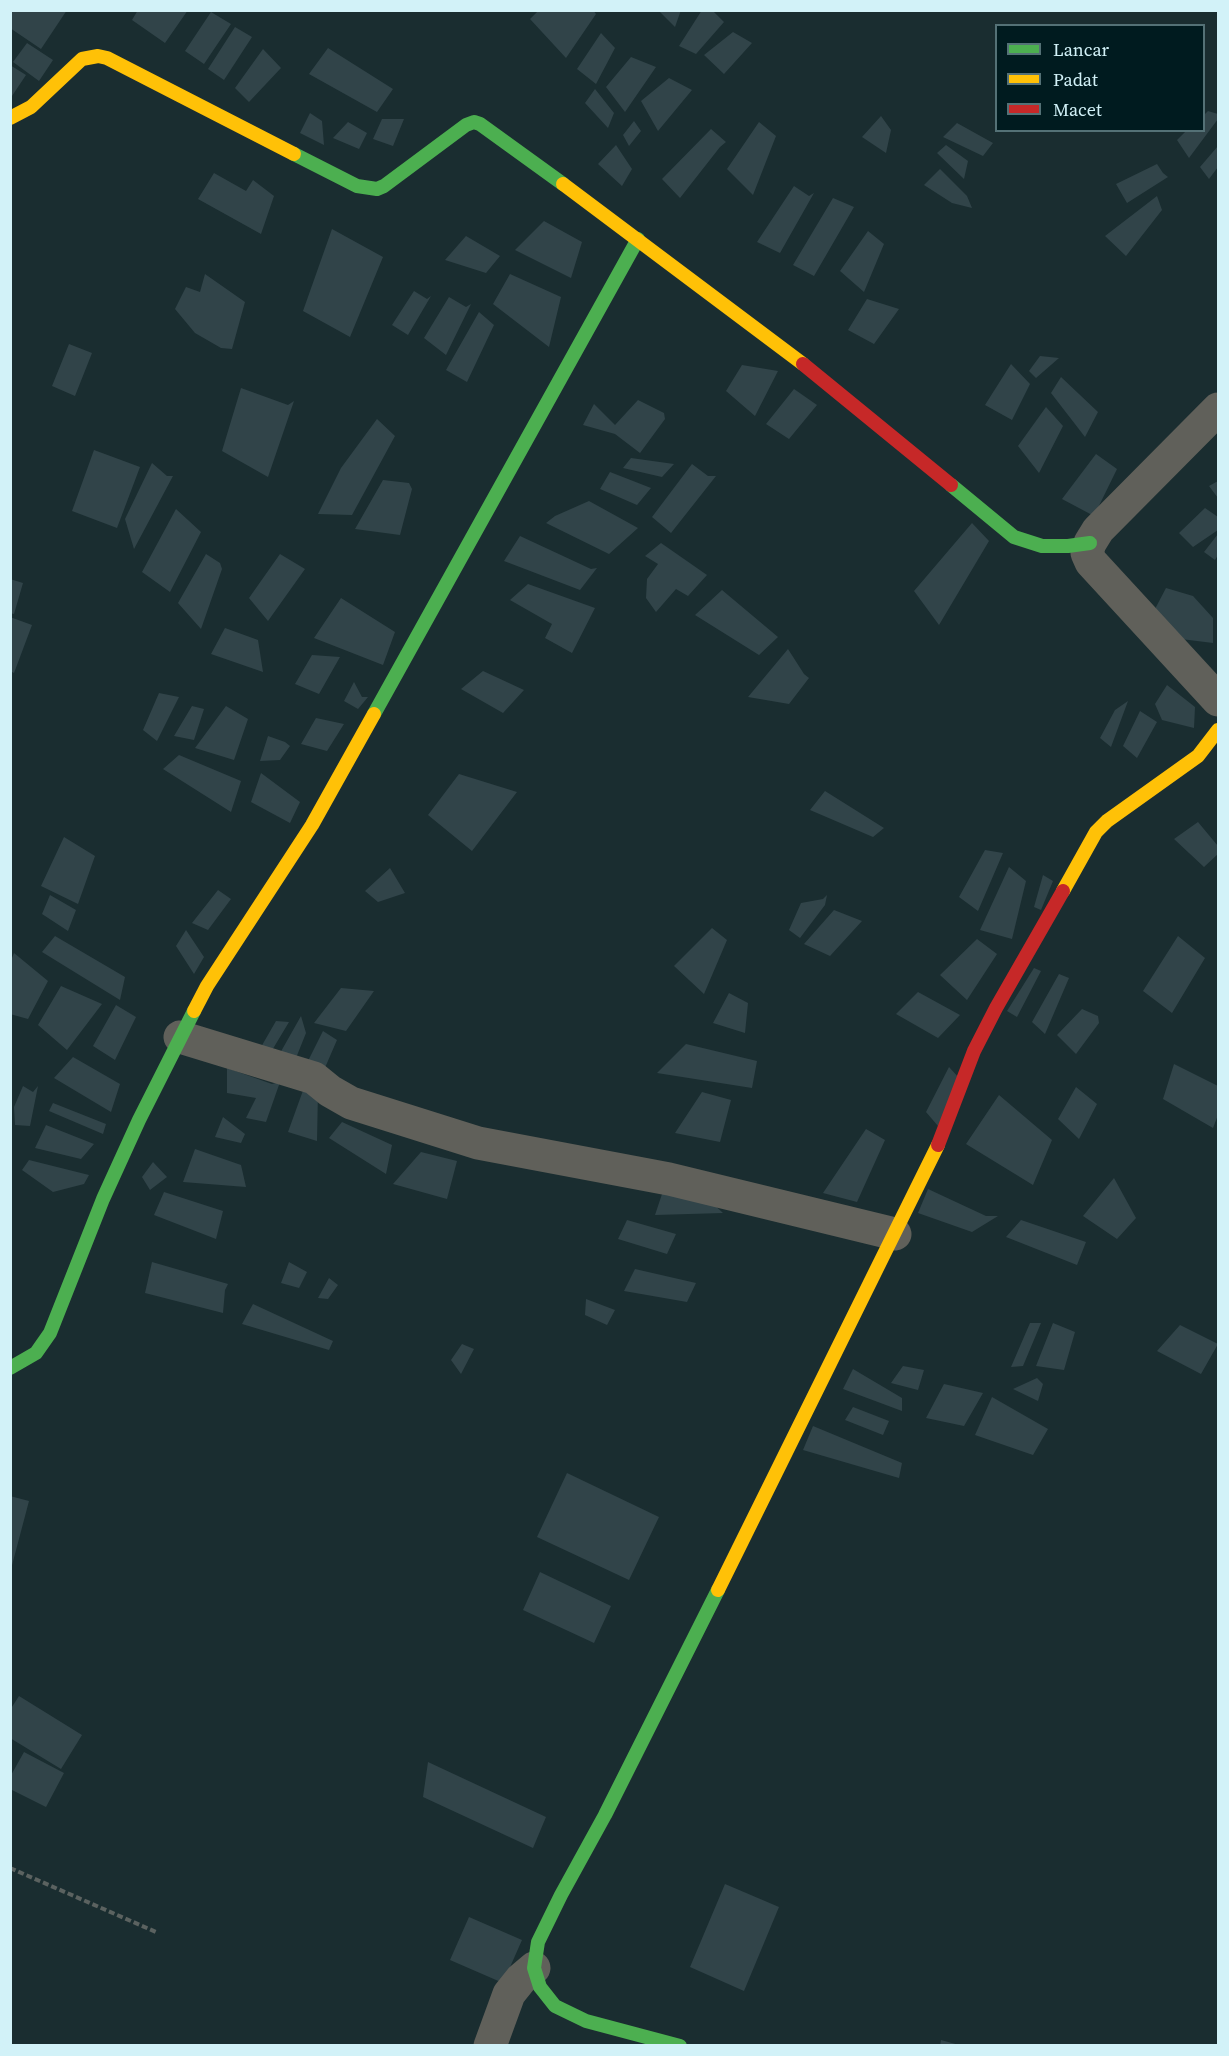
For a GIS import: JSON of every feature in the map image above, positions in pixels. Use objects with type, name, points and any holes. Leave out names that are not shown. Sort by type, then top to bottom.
[{"type":"street","points":[[10,118],[31,107],[82,59],[98,56],[107,58],[357,186],[377,189],[466,124],[474,122],[494,132],[822,378],[1014,537],[1042,546],[1090,543]]},
{"type":"street","points":[[10,1368],[36,1353],[50,1333],[103,1199],[180,1037],[207,986],[312,825],[638,239]]},
{"type":"street","points":[[1218,409],[1098,530],[1090,543],[1087,554],[1091,562],[1218,700]]},
{"type":"street","points":[[680,2046],[586,2021],[555,2006],[540,1987],[534,1968],[538,1942],[610,1804],[895,1234],[941,1139],[984,1030],[1096,832],[1107,821],[1198,756],[1218,730]]},
{"type":"street","points":[[180,1037],[314,1077],[330,1091],[351,1103],[478,1143],[669,1179],[895,1234]]},
{"type":"street","points":[[490,2046],[509,1994],[534,1968]]},
{"type":"path","points":[[10,1868],[156,1932]]},
{"type":"building","points":[[10,10],[67,10],[41,49],[10,28]]},
{"type":"building","points":[[138,10],[188,10],[165,43],[132,20]]},
{"type":"building","points":[[539,10],[593,10],[596,14],[566,58],[530,19]]},
{"type":"building","points":[[658,10],[681,10],[675,27]]},
{"type":"building","points":[[702,10],[712,10],[724,22],[696,54],[679,46]]},
{"type":"building","points":[[211,12],[231,24],[204,64],[185,51]]},
{"type":"building","points":[[235,27],[252,37],[224,80],[208,69]]},
{"type":"building","points":[[733,32],[752,43],[724,74],[704,55]]},
{"type":"building","points":[[601,33],[615,48],[596,84],[577,69]]},
{"type":"building","points":[[27,43],[53,60],[39,81],[13,62]]},
{"type":"building","points":[[328,48],[393,89],[377,112],[309,74]]},
{"type":"building","points":[[263,49],[281,68],[249,102],[235,88]]},
{"type":"building","points":[[631,57],[656,67],[625,112],[606,87]]},
{"type":"building","points":[[10,65],[26,75],[12,96],[10,95]]},
{"type":"building","points":[[669,78],[692,90],[658,131],[641,101]]},
{"type":"building","points":[[595,89],[614,113],[608,128],[585,103]]},
{"type":"building","points":[[1208,111],[1218,114],[1218,119],[1189,158],[1177,140],[1185,132],[1205,132],[1205,114]]},
{"type":"building","points":[[310,113],[322,121],[324,145],[300,133]]},
{"type":"building","points":[[881,116],[891,130],[886,153],[862,137]]},
{"type":"building","points":[[382,119],[404,119],[393,146],[373,139]]},
{"type":"building","points":[[634,121],[641,131],[629,146],[623,135]]},
{"type":"building","points":[[348,122],[367,133],[359,149],[333,138]]},
{"type":"building","points":[[759,122],[776,136],[753,195],[727,169]]},
{"type":"building","points":[[957,123],[993,143],[983,156],[943,137]]},
{"type":"building","points":[[711,129],[726,142],[680,198],[662,179]]},
{"type":"building","points":[[616,145],[632,169],[622,186],[598,164]]},
{"type":"building","points":[[946,145],[968,161],[964,179],[937,153]]},
{"type":"building","points":[[1218,146],[1218,167],[1209,179],[1200,167]]},
{"type":"building","points":[[1157,164],[1168,177],[1127,203],[1116,184]]},
{"type":"building","points":[[940,169],[967,196],[972,208],[952,203],[924,185]]},
{"type":"building","points":[[214,173],[246,191],[253,180],[274,196],[261,234],[198,199]]},
{"type":"building","points":[[794,186],[809,196],[814,193],[780,253],[757,242]]},
{"type":"building","points":[[1157,196],[1162,210],[1126,256],[1105,236]]},
{"type":"building","points":[[833,198],[854,207],[814,276],[793,265]]},
{"type":"building","points":[[544,221],[582,242],[571,278],[515,250]]},
{"type":"building","points":[[332,229],[383,257],[350,337],[303,311]]},
{"type":"building","points":[[868,231],[884,244],[864,292],[840,271]]},
{"type":"building","points":[[466,236],[500,256],[486,273],[445,260]]},
{"type":"building","points":[[205,274],[245,302],[232,349],[221,348],[195,333],[175,309],[186,287],[200,292]]},
{"type":"building","points":[[510,274],[561,297],[549,347],[493,304]]},
{"type":"building","points":[[414,291],[427,299],[431,296],[408,335],[392,325]]},
{"type":"building","points":[[449,297],[466,307],[471,304],[446,355],[424,338]]},
{"type":"building","points":[[867,299],[899,309],[874,344],[848,330]]},
{"type":"building","points":[[479,312],[494,325],[467,382],[446,370]]},
{"type":"building","points":[[69,344],[92,353],[75,396],[52,386]]},
{"type":"building","points":[[1040,356],[1059,358],[1036,378],[1029,371]]},
{"type":"building","points":[[1011,364],[1030,384],[1012,420],[985,405]]},
{"type":"building","points":[[742,365],[778,371],[755,416],[726,391]]},
{"type":"building","points":[[1061,377],[1098,412],[1085,437],[1051,393]]},
{"type":"building","points":[[241,388],[288,405],[294,401],[268,477],[222,451]]},
{"type":"building","points":[[794,389],[817,405],[789,439],[766,424]]},
{"type":"building","points":[[638,400],[664,413],[665,419],[640,453],[615,434],[583,425],[594,404],[615,425]]},
{"type":"building","points":[[1046,407],[1063,426],[1039,473],[1018,446]]},
{"type":"building","points":[[377,419],[395,436],[352,515],[318,514],[341,468]]},
{"type":"building","points":[[94,450],[140,467],[117,528],[72,511]]},
{"type":"building","points":[[1096,454],[1117,469],[1094,516],[1062,499]]},
{"type":"building","points":[[631,458],[674,464],[662,477],[623,468]]},
{"type":"building","points":[[152,463],[167,476],[173,476],[134,549],[125,519]]},
{"type":"building","points":[[692,464],[708,476],[716,476],[671,533],[652,517]]},
{"type":"building","points":[[610,472],[651,488],[637,505],[600,489]]},
{"type":"building","points":[[383,480],[409,483],[412,489],[400,535],[355,529]]},
{"type":"building","points":[[1218,481],[1218,498],[1209,486]]},
{"type":"building","points":[[589,501],[638,528],[609,554],[546,523],[555,516]]},
{"type":"building","points":[[1205,508],[1218,517],[1218,530],[1193,547],[1179,533]]},
{"type":"building","points":[[176,509],[201,532],[170,592],[142,572]]},
{"type":"building","points":[[972,523],[989,541],[939,625],[914,591]]},
{"type":"building","points":[[1218,534],[1218,555],[1215,560],[1204,552]]},
{"type":"building","points":[[520,536],[591,569],[597,568],[580,590],[504,561]]},
{"type":"building","points":[[661,543],[707,575],[688,596],[676,589],[656,612],[646,598],[647,579],[658,564],[645,556]]},
{"type":"building","points":[[206,554],[220,563],[222,569],[201,629],[178,603]]},
{"type":"building","points":[[280,554],[305,569],[268,621],[249,598]]},
{"type":"building","points":[[10,579],[23,583],[14,614],[10,613]]},
{"type":"building","points":[[528,584],[595,608],[572,653],[545,638],[552,624],[510,600]]},
{"type":"building","points":[[1166,588],[1193,596],[1213,618],[1213,643],[1181,639],[1155,609]]},
{"type":"building","points":[[722,590],[778,637],[759,655],[695,615]]},
{"type":"building","points":[[341,598],[395,632],[383,665],[314,638]]},
{"type":"building","points":[[10,617],[32,625],[14,673],[10,671]]},
{"type":"building","points":[[225,628],[258,640],[263,672],[211,654]]},
{"type":"building","points":[[788,649],[809,678],[789,704],[748,697]]},
{"type":"building","points":[[312,655],[340,657],[319,694],[295,684]]},
{"type":"building","points":[[483,671],[524,690],[503,713],[461,689]]},
{"type":"building","points":[[354,682],[362,697],[368,697],[358,709],[344,701]]},
{"type":"building","points":[[1167,685],[1195,707],[1194,728],[1162,720],[1155,704]]},
{"type":"building","points":[[159,693],[179,697],[157,741],[143,730]]},
{"type":"building","points":[[1128,701],[1111,747],[1100,738],[1115,710]]},
{"type":"building","points":[[192,706],[204,709],[194,740],[174,736]]},
{"type":"building","points":[[226,706],[248,719],[234,760],[195,748]]},
{"type":"building","points":[[1140,711],[1157,722],[1137,758],[1123,746]]},
{"type":"building","points":[[316,718],[344,724],[327,751],[301,744]]},
{"type":"building","points":[[268,736],[290,746],[280,760],[260,761]]},
{"type":"building","points":[[179,755],[241,781],[231,812],[163,769]]},
{"type":"building","points":[[261,773],[300,802],[290,823],[251,802]]},
{"type":"building","points":[[459,774],[517,792],[472,851],[428,815]]},
{"type":"building","points":[[825,791],[884,828],[873,837],[810,810]]},
{"type":"building","points":[[1198,822],[1218,846],[1218,854],[1204,867],[1174,839]]},
{"type":"building","points":[[64,837],[95,856],[78,904],[41,886]]},
{"type":"building","points":[[985,850],[1003,853],[978,911],[959,897]]},
{"type":"building","points":[[1009,867],[1026,881],[1012,939],[980,930]]},
{"type":"building","points":[[390,868],[405,893],[378,902],[365,891]]},
{"type":"building","points":[[1043,875],[1053,881],[1041,910],[1034,907]]},
{"type":"building","points":[[218,890],[231,899],[208,930],[192,923]]},
{"type":"building","points":[[50,895],[76,910],[68,931],[42,914]]},
{"type":"building","points":[[827,895],[825,905],[800,938],[789,930],[801,903],[823,899]]},
{"type":"building","points":[[834,910],[862,921],[830,956],[804,944]]},
{"type":"building","points":[[712,928],[727,940],[704,994],[674,966]]},
{"type":"building","points":[[186,930],[204,957],[194,974],[176,946]]},
{"type":"building","points":[[55,936],[125,977],[120,1000],[42,952]]},
{"type":"building","points":[[1178,936],[1205,958],[1172,1013],[1143,991]]},
{"type":"building","points":[[977,939],[997,954],[967,1000],[940,975]]},
{"type":"building","points":[[14,953],[48,981],[28,1019],[10,1014],[10,963]]},
{"type":"building","points":[[1034,968],[1041,971],[1017,1017],[1007,1011]]},
{"type":"building","points":[[1059,974],[1069,978],[1045,1034],[1032,1022]]},
{"type":"building","points":[[61,986],[102,1004],[67,1050],[38,1025]]},
{"type":"building","points":[[341,988],[374,991],[346,1031],[314,1023]]},
{"type":"building","points":[[918,992],[960,1015],[938,1038],[896,1014]]},
{"type":"building","points":[[729,993],[748,1003],[745,1033],[713,1023]]},
{"type":"building","points":[[116,1005],[136,1017],[115,1060],[93,1046]]},
{"type":"building","points":[[1082,1009],[1098,1016],[1099,1023],[1076,1054],[1057,1035]]},
{"type":"building","points":[[301,1016],[306,1033],[296,1058],[279,1055]]},
{"type":"building","points":[[276,1021],[289,1022],[271,1052],[261,1047]]},
{"type":"building","points":[[323,1031],[337,1040],[324,1070],[305,1067]]},
{"type":"building","points":[[686,1044],[757,1061],[752,1088],[657,1073]]},
{"type":"building","points":[[73,1057],[120,1084],[111,1112],[54,1078]]},
{"type":"building","points":[[1174,1064],[1218,1086],[1218,1115],[1213,1128],[1163,1099]]},
{"type":"building","points":[[949,1067],[960,1079],[938,1126],[926,1112]]},
{"type":"building","points":[[227,1068],[272,1084],[280,1082],[266,1122],[246,1118],[256,1098],[227,1093]]},
{"type":"building","points":[[305,1085],[318,1091],[317,1141],[288,1132]]},
{"type":"building","points":[[23,1086],[33,1092],[38,1086],[30,1126],[15,1125],[14,1107]]},
{"type":"building","points":[[1076,1087],[1097,1104],[1079,1139],[1058,1119]]},
{"type":"building","points":[[702,1092],[731,1100],[720,1142],[675,1133]]},
{"type":"building","points":[[999,1095],[1052,1140],[1033,1185],[966,1144]]},
{"type":"building","points":[[53,1103],[106,1124],[103,1134],[49,1111]]},
{"type":"building","points":[[223,1117],[245,1134],[241,1143],[215,1137]]},
{"type":"building","points":[[342,1122],[392,1145],[386,1174],[329,1138]]},
{"type":"building","points":[[46,1125],[94,1144],[81,1159],[35,1148]]},
{"type":"building","points":[[866,1129],[885,1140],[857,1202],[823,1193]]},
{"type":"building","points":[[195,1149],[241,1165],[246,1187],[183,1182]]},
{"type":"building","points":[[421,1152],[457,1161],[447,1199],[393,1184]]},
{"type":"building","points":[[29,1160],[89,1175],[84,1184],[53,1192],[22,1170]]},
{"type":"building","points":[[153,1162],[167,1177],[150,1190],[142,1177]]},
{"type":"building","points":[[1114,1178],[1136,1218],[1117,1239],[1083,1216]]},
{"type":"building","points":[[928,1189],[986,1216],[998,1216],[972,1232],[918,1213]]},
{"type":"building","points":[[663,1191],[705,1196],[723,1213],[655,1215]]},
{"type":"building","points":[[164,1192],[223,1211],[216,1239],[154,1215]]},
{"type":"building","points":[[627,1220],[676,1234],[667,1254],[618,1239]]},
{"type":"building","points":[[1021,1220],[1086,1242],[1077,1265],[1006,1237]]},
{"type":"building","points":[[152,1262],[228,1284],[225,1290],[223,1313],[145,1293]]},
{"type":"building","points":[[289,1262],[307,1272],[299,1288],[281,1283]]},
{"type":"building","points":[[635,1269],[696,1283],[687,1302],[624,1291]]},
{"type":"building","points":[[329,1278],[338,1285],[328,1299],[318,1298]]},
{"type":"building","points":[[586,1299],[615,1310],[607,1325],[585,1315]]},
{"type":"building","points":[[253,1304],[333,1341],[329,1350],[242,1324]]},
{"type":"building","points":[[1030,1323],[1041,1323],[1023,1366],[1011,1367]]},
{"type":"building","points":[[1053,1323],[1075,1332],[1064,1370],[1036,1366]]},
{"type":"building","points":[[1180,1325],[1218,1344],[1201,1374],[1157,1351]]},
{"type":"building","points":[[462,1344],[474,1349],[461,1374],[451,1360]]},
{"type":"building","points":[[903,1366],[924,1370],[918,1390],[891,1383]]},
{"type":"building","points":[[853,1369],[902,1398],[902,1411],[843,1389]]},
{"type":"building","points":[[1037,1378],[1043,1384],[1038,1401],[1013,1389]]},
{"type":"building","points":[[944,1384],[983,1393],[964,1426],[926,1418]]},
{"type":"building","points":[[992,1397],[1048,1429],[1033,1455],[975,1435]]},
{"type":"building","points":[[853,1407],[889,1421],[883,1435],[845,1420]]},
{"type":"building","points":[[813,1426],[902,1463],[899,1478],[803,1450]]},
{"type":"building","points":[[567,1473],[659,1517],[629,1580],[537,1537]]},
{"type":"building","points":[[10,1496],[29,1501],[11,1569],[10,1569]]},
{"type":"building","points":[[540,1572],[611,1606],[594,1643],[523,1610]]},
{"type":"building","points":[[19,1696],[82,1735],[61,1769],[10,1738],[10,1710]]},
{"type":"building","points":[[24,1752],[64,1773],[46,1807],[10,1789],[10,1777]]},
{"type":"building","points":[[428,1762],[546,1817],[533,1848],[423,1797]]},
{"type":"building","points":[[725,1884],[779,1907],[744,1991],[690,1967]]},
{"type":"building","points":[[469,1917],[522,1940],[503,1983],[450,1960]]},
{"type":"building","points":[[941,2040],[959,2045],[959,2046],[940,2046]]},
{"type":"traffic: fast","points":[[294,154],[357,186],[377,189],[466,125],[474,122],[563,184]]},
{"type":"traffic: fast","points":[[374,714],[638,239]]},
{"type":"traffic: fast","points":[[951,485],[1014,537],[1042,546],[1090,543]]},
{"type":"traffic: fast","points":[[10,1368],[36,1353],[50,1333],[103,1199],[139,1120],[194,1011]]},
{"type":"traffic: fast","points":[[680,2046],[586,2021],[555,2006],[540,1987],[534,1968],[538,1942],[605,1815],[718,1590]]},
{"type":"traffic: slow","points":[[10,118],[31,107],[82,59],[98,56],[107,58],[294,154]]},
{"type":"traffic: slow","points":[[563,184],[803,364]]},
{"type":"traffic: slow","points":[[194,1011],[207,986],[312,825],[374,714]]},
{"type":"traffic: slow","points":[[1063,891],[1096,832],[1107,821],[1198,756],[1218,730]]},
{"type":"traffic: slow","points":[[718,1590],[938,1145]]},
{"type":"traffic: jam","points":[[803,364],[951,485]]},
{"type":"traffic: jam","points":[[938,1145],[974,1051],[1063,891]]}]
